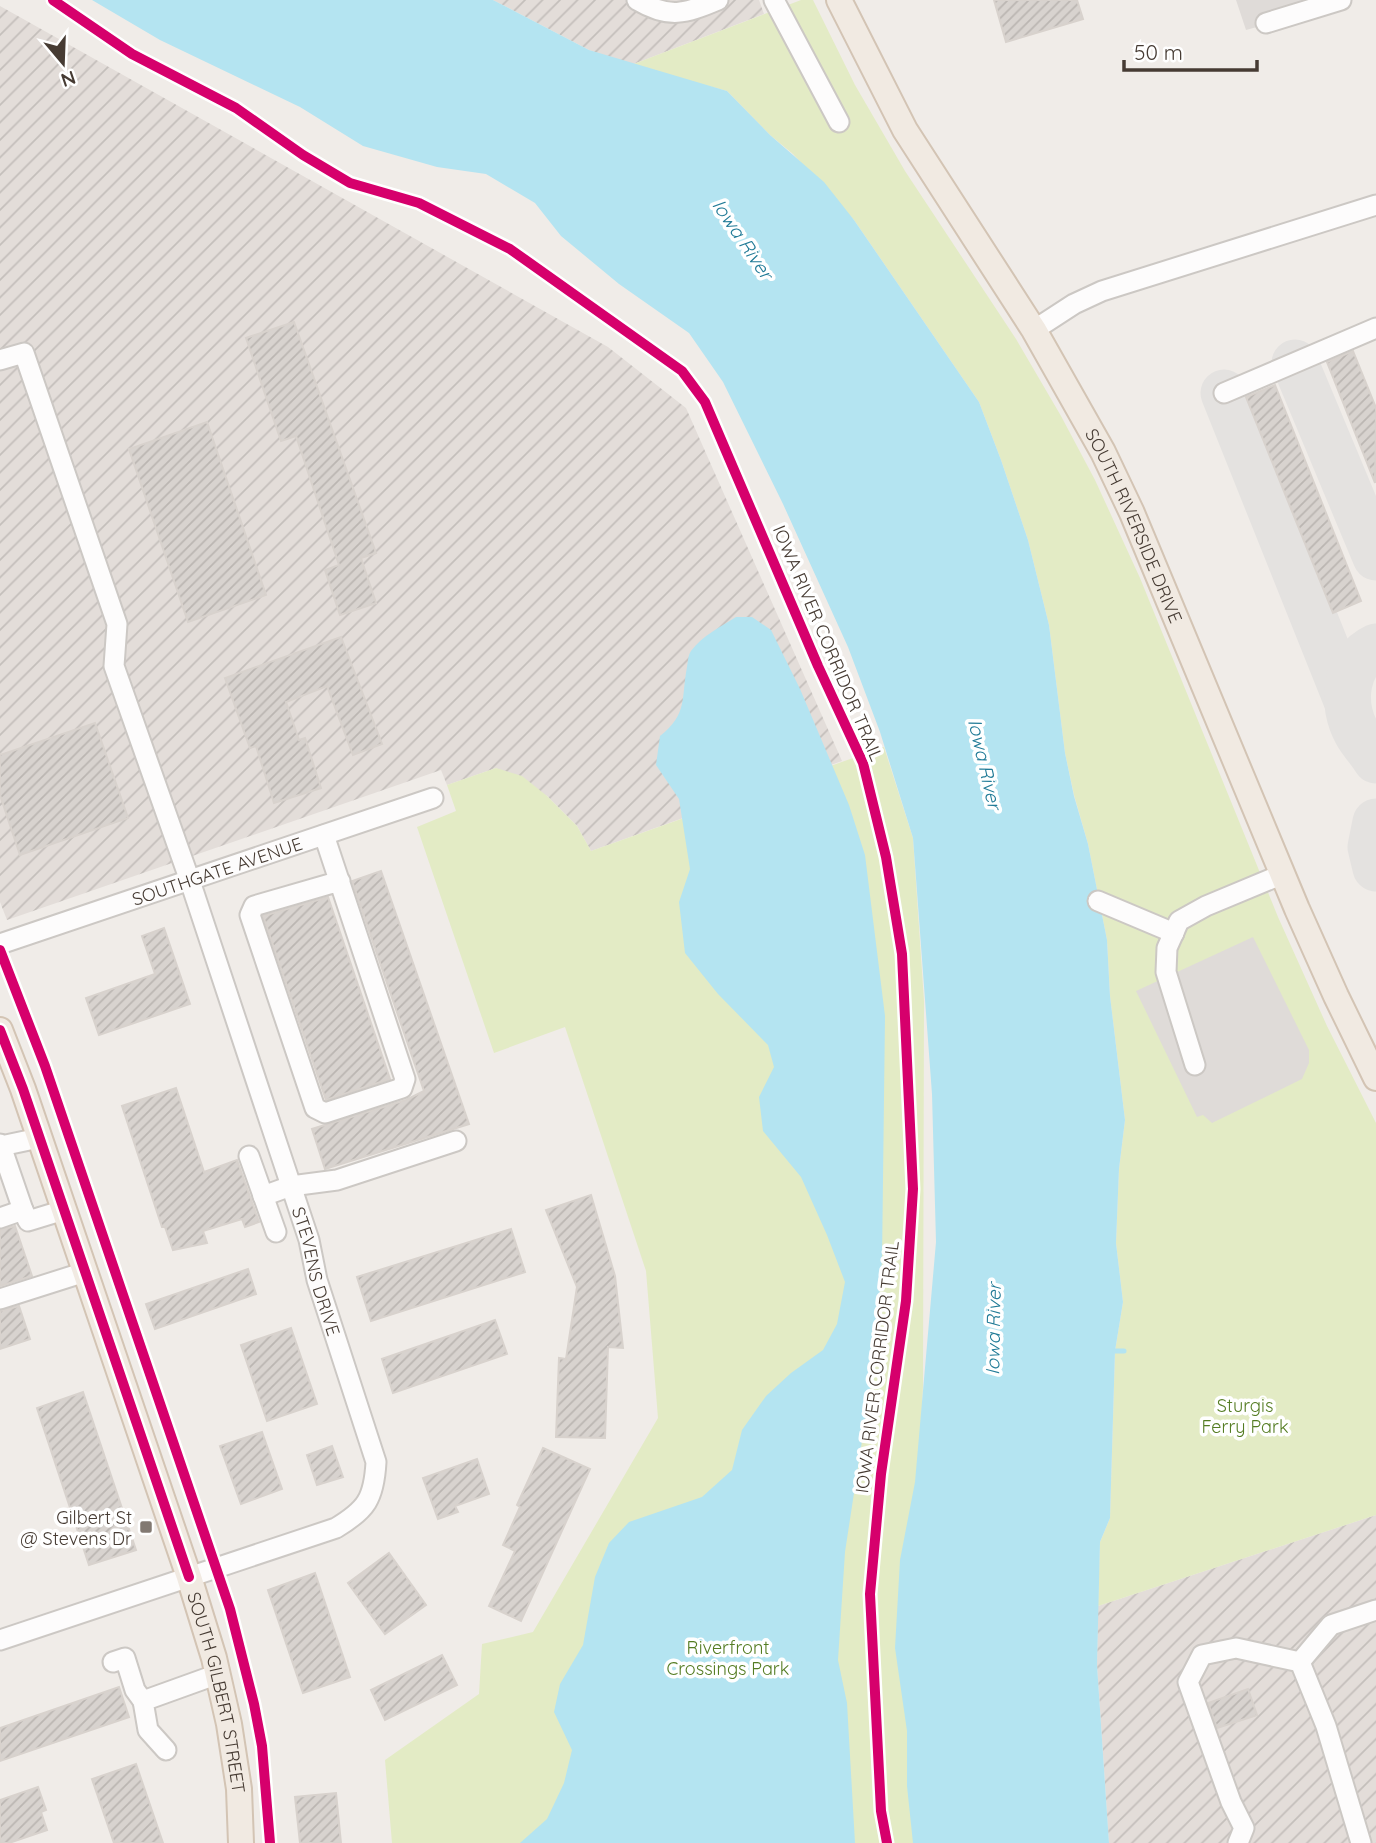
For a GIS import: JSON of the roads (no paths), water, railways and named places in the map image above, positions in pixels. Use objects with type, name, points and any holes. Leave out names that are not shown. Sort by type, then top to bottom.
[{"type":"main road","name":"SOUTH RIVERSIDE DRIVE","points":[[839,0],[905,130],[1034,330],[1103,452],[1132,513],[1336,996],[1376,1078]]},
{"type":"main road","name":"SOUTH GILBERT STREET","points":[[0,1030],[189,1577],[218,1674],[240,1789],[241,1843]]},
{"type":"street","points":[[637,0],[656,11],[684,13],[718,0]]},
{"type":"street","points":[[774,0],[839,122]]},
{"type":"street","points":[[1266,23],[1341,0]]},
{"type":"street","points":[[1034,330],[1074,304],[1101,291],[1376,205]]},
{"type":"street","points":[[1224,393],[1376,328]]},
{"type":"street","name":"STEVENS DRIVE","points":[[0,360],[24,353],[117,624],[114,666],[190,881],[309,1240],[317,1280],[376,1462],[375,1483],[368,1503],[355,1517],[336,1528],[0,1640]]},
{"type":"street","name":"SOUTHGATE AVENUE","points":[[0,944],[433,798]]},
{"type":"street","points":[[324,835],[340,881],[405,1079],[402,1088],[325,1113],[315,1108],[250,915],[254,906],[340,881]]},
{"type":"street","points":[[1195,1065],[1166,972],[1167,948],[1179,921],[1206,906],[1283,874]]},
{"type":"street","points":[[1098,901],[1174,933]]},
{"type":"street","points":[[39,1138],[1,1145],[23,1210],[28,1221],[64,1210]]},
{"type":"street","points":[[263,1196],[291,1186],[337,1180],[456,1141]]},
{"type":"street","points":[[249,1156],[276,1232]]},
{"type":"street","points":[[0,1218],[23,1210]]},
{"type":"street","points":[[0,1298],[85,1272]]},
{"type":"street","points":[[1300,1662],[1331,1625],[1376,1610]]},
{"type":"street","points":[[1238,1843],[1244,1828],[1231,1802],[1188,1682],[1202,1655],[1236,1648],[1300,1662]]},
{"type":"street","points":[[113,1662],[125,1658],[135,1690],[143,1701],[148,1730],[166,1751]]},
{"type":"street","points":[[1300,1662],[1326,1726],[1361,1843]]},
{"type":"street","points":[[143,1701],[218,1674]]},
{"type":"water","name":"Iowa River","points":[[92,0],[493,0],[589,50],[727,91],[770,135],[824,182],[854,220],[979,402],[1028,540],[1049,625],[1065,753],[1088,844],[1107,940],[1110,996],[1125,1120],[1119,1169],[1116,1243],[1123,1302],[1115,1351],[1110,1518],[1100,1542],[1097,1665],[1109,1843],[913,1843],[907,1786],[907,1731],[895,1648],[900,1560],[915,1482],[936,1242],[932,1094],[913,838],[880,732],[848,647],[783,504],[723,382],[689,333],[619,284],[561,236],[535,203],[486,174],[437,167],[363,146],[300,107],[160,40]]},
{"type":"water","points":[[736,617],[752,617],[771,630],[800,689],[849,805],[865,855],[885,1016],[882,1261],[875,1356],[845,1552],[838,1660],[847,1703],[855,1843],[520,1843],[547,1819],[564,1783],[572,1750],[554,1712],[560,1684],[583,1645],[595,1577],[609,1543],[629,1522],[702,1497],[732,1470],[742,1430],[766,1396],[791,1373],[823,1350],[837,1324],[845,1282],[801,1177],[763,1131],[759,1097],[774,1067],[768,1045],[718,994],[685,953],[679,902],[690,869],[679,799],[656,765],[660,736],[675,720],[682,705],[691,651],[706,636]]},
{"type":"waterway","points":[[1115,1351],[1124,1351]]},
{"type":"place","name":"Gilbert St @ Stevens Dr","points":[[146,1527]]},
{"type":"park label","name":"Sturgis Ferry Park","points":[[1245,1415]]},
{"type":"park label","name":"Riverfront Crossings Park","points":[[728,1657]]}]
